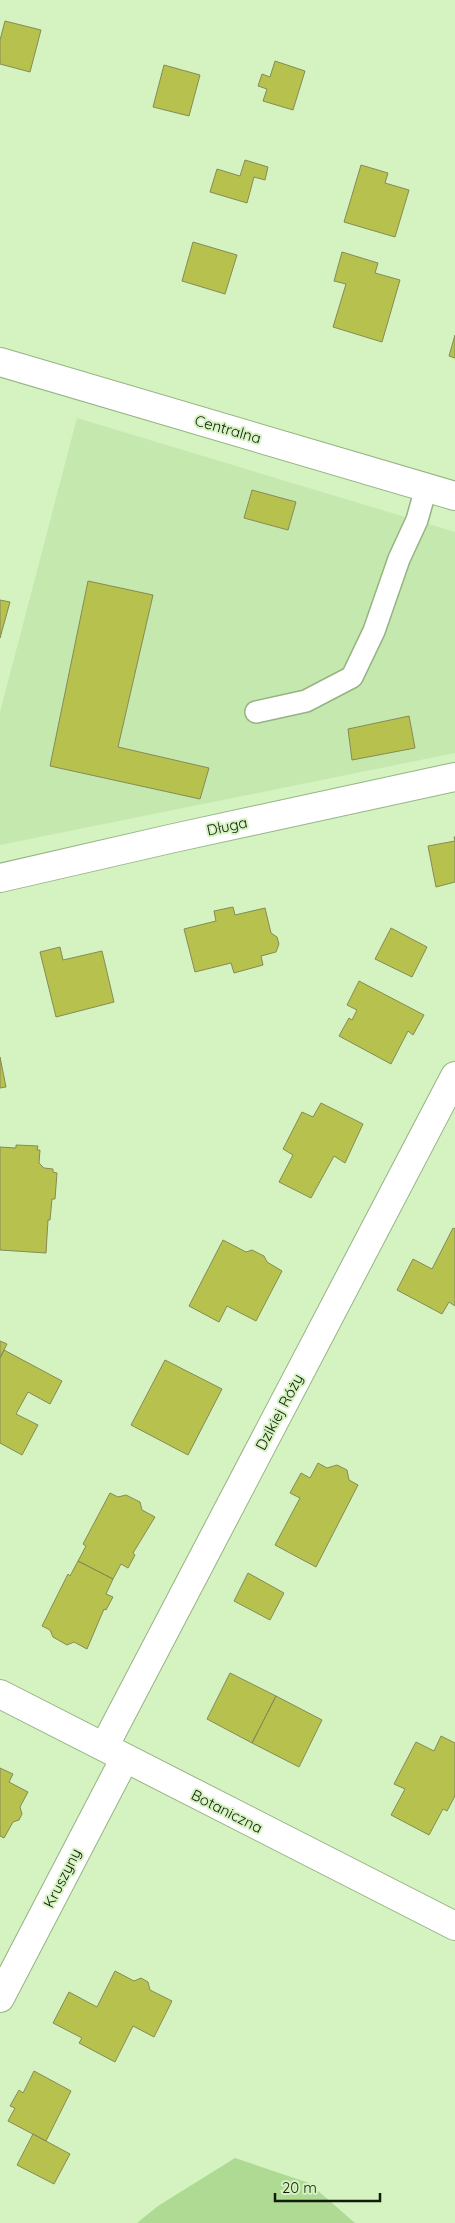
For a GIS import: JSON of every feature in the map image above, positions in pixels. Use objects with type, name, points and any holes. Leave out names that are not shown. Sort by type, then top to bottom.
[{"type":"street","name":"Centralna","points":[[0,362],[455,496]]},
{"type":"street","name":"Długa","points":[[0,878],[455,777]]},
{"type":"street","name":"Dzikiej Róży","points":[[115,1753],[455,1076]]},
{"type":"street","name":"Botaniczna","points":[[0,1694],[455,1926]]},
{"type":"street","name":"Kruszyny","points":[[0,1998],[115,1753]]},
{"type":"lane","points":[[256,712],[306,701],[352,677],[374,631],[399,559],[417,520],[426,488]]},
{"type":"shaded area","points":[[77,418],[455,532],[455,753],[0,845],[0,712]]},
{"type":"shaded area","points":[[235,2158],[309,2183],[355,2223],[137,2223],[158,2206]]},
{"type":"building","points":[[5,21],[41,30],[30,72],[0,64],[0,40]]},
{"type":"building","points":[[275,61],[305,71],[293,110],[263,101],[267,89],[258,86],[262,74],[270,77]]},
{"type":"building","points":[[164,65],[200,75],[189,116],[153,107]]},
{"type":"building","points":[[245,160],[268,167],[265,180],[254,177],[247,203],[210,192],[217,169],[240,176]]},
{"type":"building","points":[[361,165],[388,173],[385,183],[409,190],[395,237],[344,222]]},
{"type":"building","points":[[193,242],[237,255],[225,294],[182,281]]},
{"type":"building","points":[[342,252],[378,263],[375,273],[400,280],[382,342],[333,327],[346,284],[334,281]]},
{"type":"building","points":[[455,335],[455,358],[449,356]]},
{"type":"building","points":[[252,490],[296,502],[288,530],[244,518]]},
{"type":"building","points":[[88,581],[153,595],[118,747],[209,768],[200,799],[50,766]]},
{"type":"building","points":[[0,600],[10,602],[0,638]]},
{"type":"building","points":[[409,716],[415,748],[352,760],[348,729]]},
{"type":"building","points":[[455,841],[455,882],[436,887],[428,846]]},
{"type":"building","points":[[233,907],[235,915],[265,908],[271,933],[277,937],[279,944],[276,952],[261,956],[263,965],[234,973],[231,963],[195,972],[184,929],[216,921],[214,911]]},
{"type":"building","points":[[391,928],[427,947],[412,977],[375,959]]},
{"type":"building","points":[[60,947],[63,960],[102,951],[114,1002],[56,1017],[40,952]]},
{"type":"building","points":[[359,981],[424,1015],[413,1035],[408,1031],[391,1064],[339,1036],[349,1018],[352,1020],[357,1010],[347,1005]]},
{"type":"building","points":[[0,1057],[6,1087],[0,1088]]},
{"type":"building","points":[[321,1103],[363,1124],[345,1163],[334,1156],[311,1198],[279,1182],[293,1155],[283,1149],[302,1112],[313,1117]]},
{"type":"building","points":[[16,1145],[38,1146],[37,1150],[40,1150],[39,1163],[44,1168],[53,1169],[53,1172],[57,1173],[55,1199],[52,1199],[50,1220],[48,1220],[46,1253],[0,1250],[0,1147],[16,1148]]},
{"type":"building","points":[[453,1228],[455,1229],[455,1306],[449,1302],[442,1314],[397,1290],[413,1259],[432,1269]]},
{"type":"building","points":[[223,1240],[246,1252],[252,1250],[264,1256],[267,1262],[282,1271],[256,1321],[227,1306],[219,1322],[189,1306]]},
{"type":"building","points":[[0,1341],[7,1344],[0,1358]]},
{"type":"building","points":[[4,1350],[62,1381],[50,1404],[28,1392],[16,1414],[38,1425],[22,1455],[0,1443],[0,1358]]},
{"type":"building","points":[[165,1360],[222,1389],[188,1455],[131,1425]]},
{"type":"building","points":[[318,1463],[327,1468],[337,1465],[347,1470],[349,1480],[358,1485],[316,1567],[275,1545],[300,1498],[290,1493],[301,1473],[310,1478]]},
{"type":"building","points":[[110,1493],[118,1497],[126,1495],[140,1502],[142,1510],[155,1517],[133,1553],[135,1555],[128,1568],[121,1564],[113,1579],[78,1561],[86,1546],[83,1544]]},
{"type":"building","points":[[78,1561],[113,1579],[106,1594],[113,1597],[106,1610],[104,1609],[87,1649],[74,1642],[67,1645],[53,1637],[50,1630],[42,1626],[68,1574],[70,1576]]},
{"type":"building","points":[[248,1573],[284,1593],[270,1620],[234,1601]]},
{"type":"building","points":[[230,1673],[276,1696],[252,1743],[207,1719]]},
{"type":"building","points":[[276,1696],[322,1720],[299,1767],[252,1743]]},
{"type":"building","points":[[441,1736],[455,1743],[455,1796],[447,1811],[443,1809],[429,1835],[391,1815],[405,1789],[394,1784],[416,1742],[434,1751]]},
{"type":"building","points":[[0,1768],[13,1774],[9,1782],[28,1792],[20,1807],[22,1814],[19,1820],[13,1822],[4,1838],[0,1836]]},
{"type":"building","points":[[115,1971],[134,1981],[141,1978],[148,1982],[150,1990],[172,2001],[154,2037],[133,2026],[115,2062],[79,2043],[82,2038],[53,2023],[69,1992],[97,2007]]},
{"type":"building","points":[[34,2071],[71,2091],[46,2141],[8,2121],[15,2108],[10,2106],[19,2090],[23,2093]]},
{"type":"building","points":[[33,2134],[70,2154],[54,2184],[17,2165]]}]
